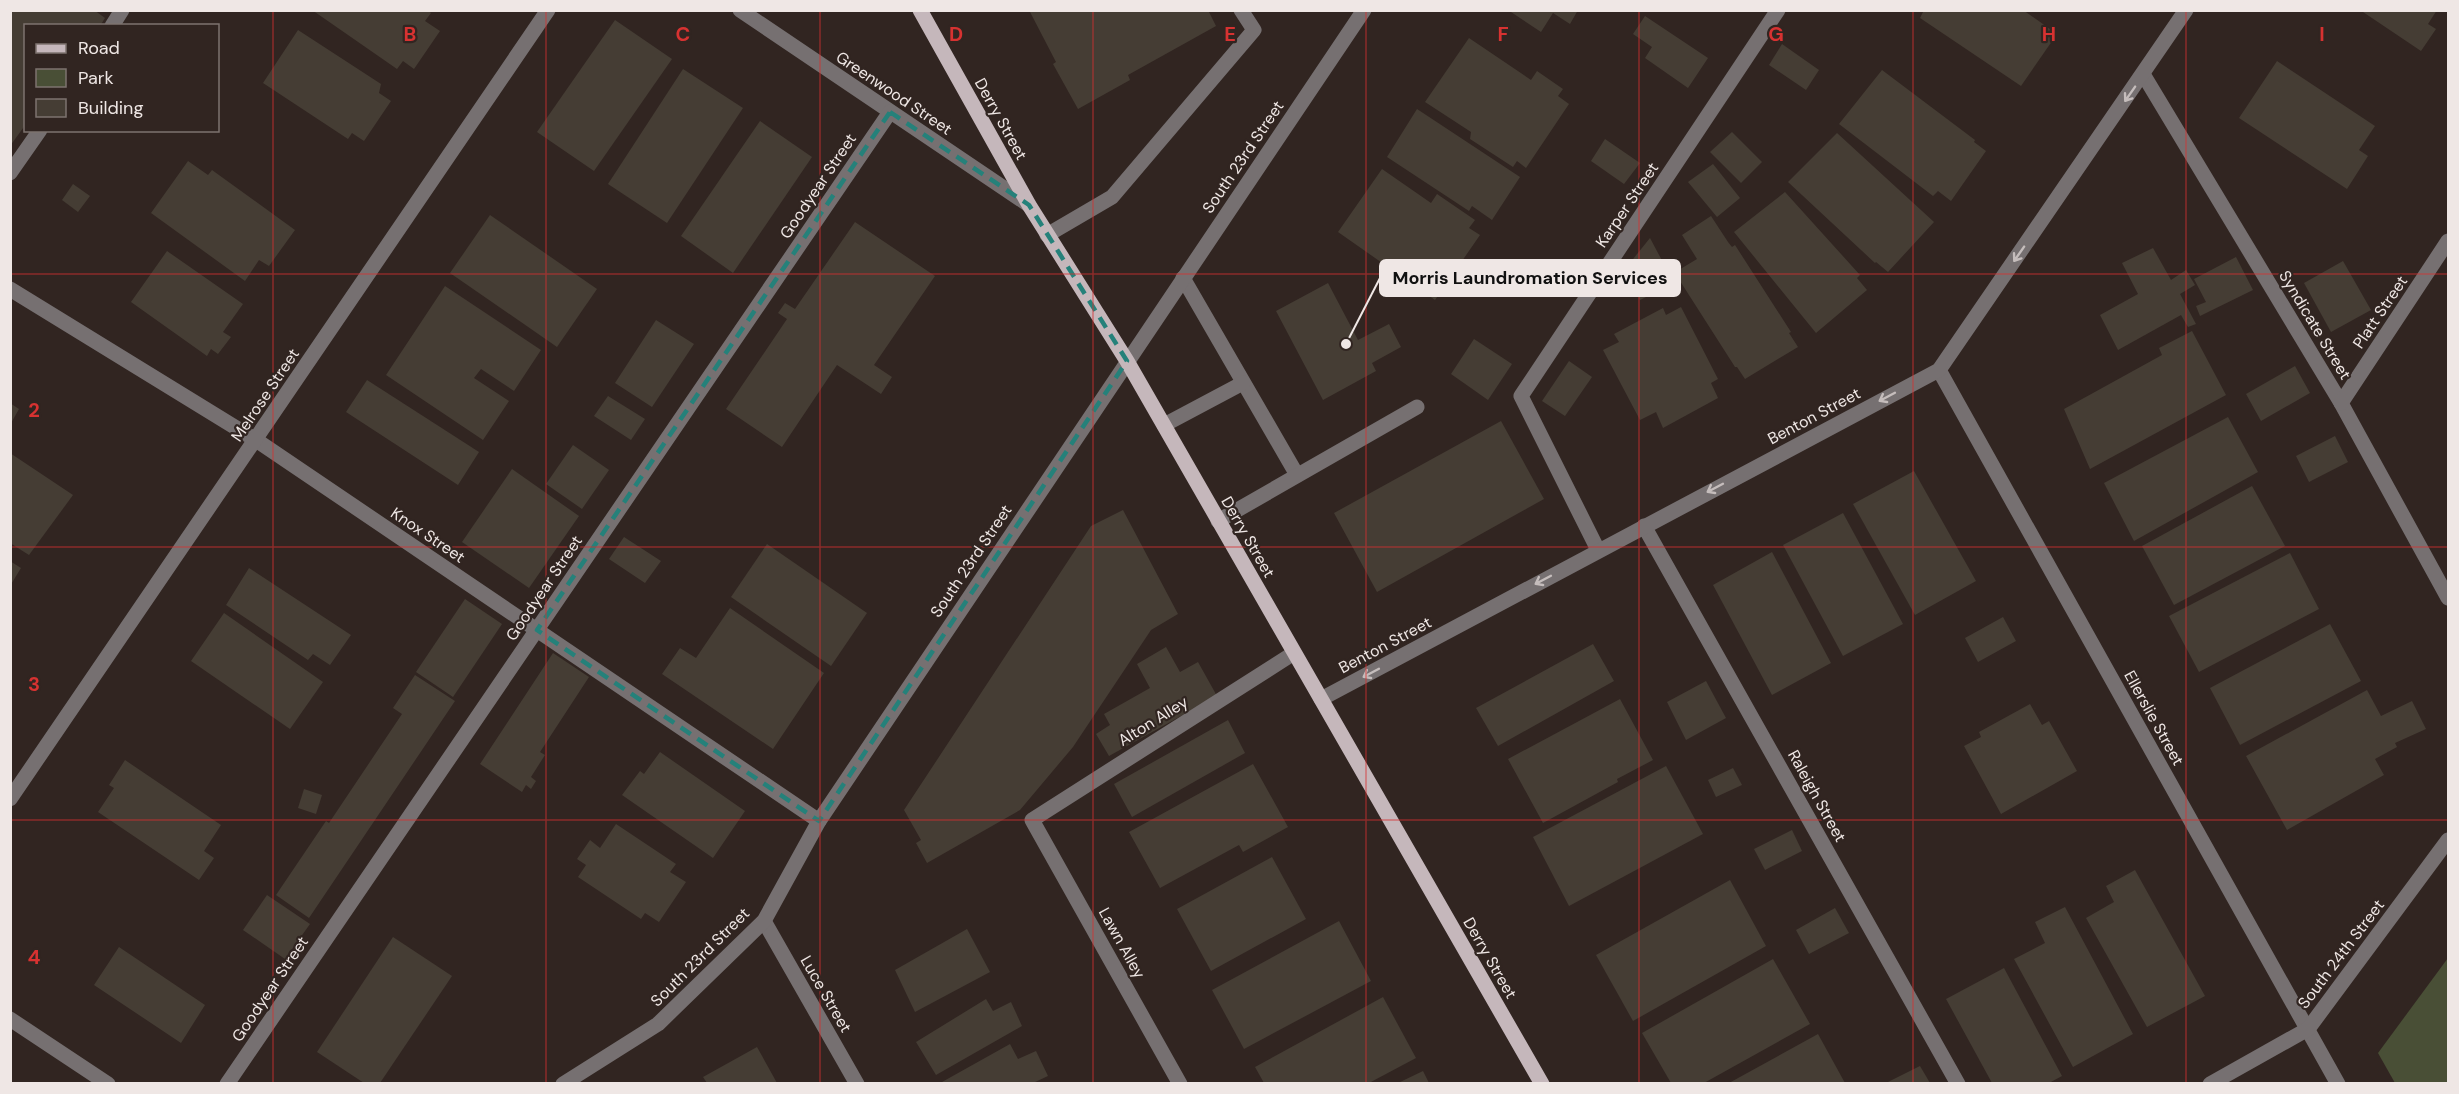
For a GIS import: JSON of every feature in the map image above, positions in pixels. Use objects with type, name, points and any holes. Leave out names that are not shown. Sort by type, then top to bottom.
[{"type":"main road","name":"Derry Street","points":[[920,10],[1029,205],[1127,361],[1542,1083]]},
{"type":"street","points":[[113,24],[122,10]]},
{"type":"street","name":"Melrose Street","points":[[10,799],[548,10]]},
{"type":"street","name":"Greenwood Street","points":[[740,10],[1029,205]]},
{"type":"street","points":[[1047,235],[1112,197],[1254,30],[1241,10]]},
{"type":"street","name":"South 23rd Street","points":[[563,1083],[658,1024],[764,921],[819,820],[1364,10]]},
{"type":"street","name":"Karper Street","points":[[1598,550],[1521,396],[1778,10]]},
{"type":"street","name":"Benton Street","points":[[1321,699],[1939,370],[2186,10]]},
{"type":"street","name":"Syndicate Street","points":[[2143,74],[2341,403],[2448,598]]},
{"type":"street","name":"Goodyear Street","points":[[227,1083],[890,112]]},
{"type":"street","points":[[10,172],[38,132]]},
{"type":"street","name":"Platt Street","points":[[2341,403],[2448,241]]},
{"type":"street","points":[[1183,278],[1297,475]]},
{"type":"street","name":"Knox Street","points":[[10,289],[256,440],[819,820]]},
{"type":"street","name":"Ellerslie Street","points":[[1939,370],[2338,1083]]},
{"type":"street","points":[[1164,425],[1243,383]]},
{"type":"street","points":[[1218,521],[1417,407]]},
{"type":"street","name":"Raleigh Street","points":[[1644,526],[1958,1083]]},
{"type":"street","name":"Alton Alley","points":[[1032,820],[1294,653]]},
{"type":"street","name":"Lawn Alley","points":[[1032,820],[1180,1083]]},
{"type":"street","name":"South 24th Street","points":[[2210,1083],[2308,1029],[2448,840]]},
{"type":"street","name":"Luce Street","points":[[764,921],[856,1083]]},
{"type":"street","points":[[10,1019],[108,1083]]},
{"type":"highlighted area","points":[[890,112],[1029,205],[1127,361],[819,821],[537,630]]},
{"type":"green space","points":[[2448,958],[2448,1083],[2395,1083],[2378,1053]]},
{"type":"building","points":[[10,10],[94,10],[105,18],[101,24],[24,24],[24,127],[10,146]]},
{"type":"building","points":[[312,10],[427,10],[431,13],[425,21],[440,31],[414,69],[403,61],[397,69]]},
{"type":"building","points":[[1029,10],[1208,10],[1216,26],[1128,75],[1130,80],[1078,109],[1053,64],[1056,62]]},
{"type":"building","points":[[1508,10],[1578,10],[1570,24],[1553,13],[1541,32]]},
{"type":"building","points":[[1924,10],[2023,10],[2057,34],[2021,86],[1920,18]]},
{"type":"building","points":[[2360,10],[2437,10],[2428,24],[2436,29],[2421,51]]},
{"type":"building","points":[[1645,16],[1708,58],[1688,88],[1645,58],[1652,47],[1633,34]]},
{"type":"building","points":[[615,20],[672,59],[594,171],[537,132]]},
{"type":"building","points":[[298,30],[381,84],[379,93],[391,101],[364,141],[352,133],[348,139],[263,83]]},
{"type":"building","points":[[1469,38],[1531,80],[1537,71],[1563,89],[1558,96],[1569,104],[1526,168],[1517,161],[1513,167],[1470,139],[1471,132],[1425,102]]},
{"type":"building","points":[[1782,44],[1819,70],[1806,90],[1769,65]]},
{"type":"building","points":[[2277,61],[2375,126],[2359,150],[2368,156],[2347,189],[2239,118]]},
{"type":"building","points":[[683,69],[743,108],[667,223],[608,184]]},
{"type":"building","points":[[1882,70],[1975,140],[1974,142],[1986,151],[1951,201],[1938,191],[1933,196],[1839,124]]},
{"type":"building","points":[[1417,109],[1520,177],[1492,220],[1472,206],[1469,211],[1387,157]]},
{"type":"building","points":[[760,121],[812,157],[733,273],[681,236]]},
{"type":"building","points":[[1732,132],[1762,162],[1741,183],[1710,152]]},
{"type":"building","points":[[1837,133],[1934,222],[1888,272],[1875,263],[1788,182]]},
{"type":"building","points":[[1605,139],[1640,163],[1624,184],[1591,161]]},
{"type":"building","points":[[188,161],[208,175],[212,170],[295,230],[269,266],[259,260],[245,281],[151,213]]},
{"type":"building","points":[[1713,164],[1740,198],[1717,217],[1688,182]]},
{"type":"building","points":[[1382,169],[1431,203],[1437,194],[1475,220],[1469,228],[1480,235],[1435,300],[1338,232]]},
{"type":"building","points":[[73,184],[90,196],[78,212],[62,200]]},
{"type":"building","points":[[1785,192],[1860,275],[1857,278],[1867,290],[1816,333],[1734,232]]},
{"type":"building","points":[[490,215],[597,289],[557,347],[450,273]]},
{"type":"building","points":[[1711,216],[1732,247],[1735,245],[1791,332],[1789,333],[1798,347],[1745,379],[1680,281],[1677,271],[1697,259],[1682,235]]},
{"type":"building","points":[[855,222],[935,276],[874,365],[892,377],[881,394],[837,365],[782,447],[726,409],[787,319],[778,313],[785,303],[795,309]]},
{"type":"building","points":[[1650,238],[1674,283],[1640,300],[1625,269]]},
{"type":"building","points":[[2153,248],[2171,280],[2186,270],[2195,285],[2180,294],[2196,324],[2188,327],[2181,315],[2118,350],[2100,315],[2138,294],[2122,263]]},
{"type":"building","points":[[167,251],[243,304],[223,332],[231,337],[218,354],[211,349],[207,356],[131,302]]},
{"type":"building","points":[[2236,257],[2253,290],[2200,316],[2196,306],[2206,302],[2194,279]]},
{"type":"building","points":[[2343,261],[2371,310],[2331,332],[2304,283]]},
{"type":"building","points":[[1328,283],[1358,340],[1389,324],[1401,347],[1372,363],[1376,371],[1323,400],[1276,311]]},
{"type":"building","points":[[445,286],[541,350],[514,391],[481,369],[474,378],[509,401],[483,440],[386,375]]},
{"type":"building","points":[[1681,307],[1718,379],[1711,383],[1718,398],[1663,428],[1656,412],[1640,420],[1603,350],[1619,342],[1614,334],[1663,308],[1666,315]]},
{"type":"building","points":[[656,320],[694,344],[652,407],[615,383]]},
{"type":"building","points":[[2192,331],[2226,395],[2090,469],[2064,409],[2162,355],[2159,348]]},
{"type":"building","points":[[1474,339],[1512,364],[1488,400],[1451,374]]},
{"type":"building","points":[[1569,361],[1592,377],[1565,416],[1542,401]]},
{"type":"building","points":[[2295,366],[2310,393],[2261,421],[2246,394]]},
{"type":"building","points":[[367,380],[479,452],[458,485],[346,412]]},
{"type":"building","points":[[608,396],[645,419],[631,440],[594,416]]},
{"type":"building","points":[[10,403],[19,409],[10,425]]},
{"type":"building","points":[[2228,417],[2258,472],[2134,541],[2104,483]]},
{"type":"building","points":[[1501,421],[1544,499],[1377,592],[1334,513]]},
{"type":"building","points":[[2335,436],[2348,462],[2309,482],[2296,456]]},
{"type":"building","points":[[573,445],[609,470],[582,509],[546,484]]},
{"type":"building","points":[[10,453],[73,495],[29,555],[10,543]]},
{"type":"building","points":[[512,469],[579,516],[529,588],[462,542]]},
{"type":"building","points":[[1914,471],[1976,581],[1915,615],[1853,504]]},
{"type":"building","points":[[2252,486],[2285,546],[2174,605],[2142,546]]},
{"type":"building","points":[[1123,510],[1178,614],[1151,630],[1073,747],[1020,810],[927,863],[916,843],[921,840],[904,810],[1091,526]]},
{"type":"building","points":[[1843,513],[1903,624],[1843,656],[1783,545]]},
{"type":"building","points":[[624,537],[661,561],[645,583],[609,559]]},
{"type":"building","points":[[767,544],[867,613],[831,666],[731,597]]},
{"type":"building","points":[[1772,552],[1831,663],[1772,695],[1713,585]]},
{"type":"building","points":[[2290,553],[2319,609],[2199,672],[2169,616]]},
{"type":"building","points":[[10,561],[21,568],[10,586]]},
{"type":"building","points":[[249,568],[351,635],[330,665],[313,654],[308,660],[226,605]]},
{"type":"building","points":[[465,599],[502,624],[453,697],[416,672]]},
{"type":"building","points":[[730,608],[824,673],[773,749],[662,674],[680,648],[696,658]]},
{"type":"building","points":[[224,613],[323,682],[290,729],[191,661]]},
{"type":"building","points":[[2003,617],[2016,641],[1978,662],[1965,638]]},
{"type":"building","points":[[2330,624],[2361,681],[2240,745],[2210,688]]},
{"type":"building","points":[[1593,644],[1614,681],[1498,746],[1476,708]]},
{"type":"building","points":[[1166,647],[1180,672],[1198,662],[1217,696],[1109,756],[1096,734],[1110,725],[1104,714],[1150,688],[1137,664]]},
{"type":"building","points":[[553,653],[589,677],[540,752],[545,755],[531,777],[536,781],[531,789],[526,785],[522,792],[480,764]]},
{"type":"building","points":[[415,675],[455,701],[309,918],[276,895],[326,821],[329,823],[402,714],[393,708]]},
{"type":"building","points":[[1706,681],[1726,718],[1686,740],[1667,702]]},
{"type":"building","points":[[2367,690],[2381,716],[2412,701],[2426,729],[2395,743],[2397,747],[2375,759],[2384,775],[2287,830],[2246,756]]},
{"type":"building","points":[[1620,699],[1653,760],[1543,823],[1508,759]]},
{"type":"building","points":[[2030,704],[2042,725],[2049,721],[2077,771],[2001,814],[1964,746],[1981,737],[1979,732]]},
{"type":"building","points":[[1228,720],[1245,753],[1132,817],[1114,784]]},
{"type":"building","points":[[660,752],[745,811],[713,858],[622,795],[640,771],[644,774]]},
{"type":"building","points":[[125,760],[221,825],[204,851],[214,858],[199,880],[98,812],[114,788],[109,785]]},
{"type":"building","points":[[1253,764],[1288,827],[1243,852],[1239,845],[1160,888],[1129,832]]},
{"type":"building","points":[[1666,766],[1703,834],[1569,906],[1533,837]]},
{"type":"building","points":[[1733,768],[1742,785],[1716,797],[1708,780]]},
{"type":"building","points":[[304,789],[322,795],[316,814],[298,808]]},
{"type":"building","points":[[616,824],[676,864],[670,872],[686,882],[659,922],[645,913],[641,919],[578,877],[586,865],[577,859],[590,840],[600,848]]},
{"type":"building","points":[[1792,830],[1802,851],[1765,870],[1754,849]]},
{"type":"building","points":[[1272,857],[1306,919],[1211,971],[1177,909]]},
{"type":"building","points":[[2135,870],[2205,996],[2147,1027],[2086,918],[2114,902],[2106,886]]},
{"type":"building","points":[[1730,880],[1766,946],[1633,1021],[1596,955]]},
{"type":"building","points":[[267,895],[310,924],[285,959],[243,930]]},
{"type":"building","points":[[2065,907],[2133,1034],[2073,1067],[2014,959],[2045,943],[2035,922]]},
{"type":"building","points":[[1835,908],[1849,933],[1809,954],[1796,930]]},
{"type":"building","points":[[1339,921],[1371,981],[1244,1049],[1212,990]]},
{"type":"building","points":[[967,929],[990,972],[915,1012],[895,970]]},
{"type":"building","points":[[393,937],[452,976],[380,1083],[364,1083],[317,1052]]},
{"type":"building","points":[[119,947],[205,1005],[181,1043],[94,985]]},
{"type":"building","points":[[1773,959],[1810,1024],[1704,1083],[1671,1083],[1642,1033]]},
{"type":"building","points":[[2004,968],[2062,1076],[2049,1083],[1992,1083],[1946,999]]},
{"type":"building","points":[[1383,997],[1416,1058],[1369,1083],[1264,1083],[1255,1067]]},
{"type":"building","points":[[986,999],[993,1011],[1011,1002],[1022,1026],[936,1075],[916,1042]]},
{"type":"building","points":[[1818,1034],[1845,1083],[1729,1083]]},
{"type":"building","points":[[1010,1044],[1018,1059],[1036,1051],[1048,1076],[1033,1083],[942,1082]]},
{"type":"building","points":[[757,1047],[777,1083],[707,1083],[703,1077]]},
{"type":"building","points":[[1920,1066],[1930,1083],[1886,1083]]},
{"type":"building","points":[[1423,1071],[1429,1083],[1398,1083]]},
{"type":"place","name":"Morris Laundromation Services","points":[[1346,344]]}]
